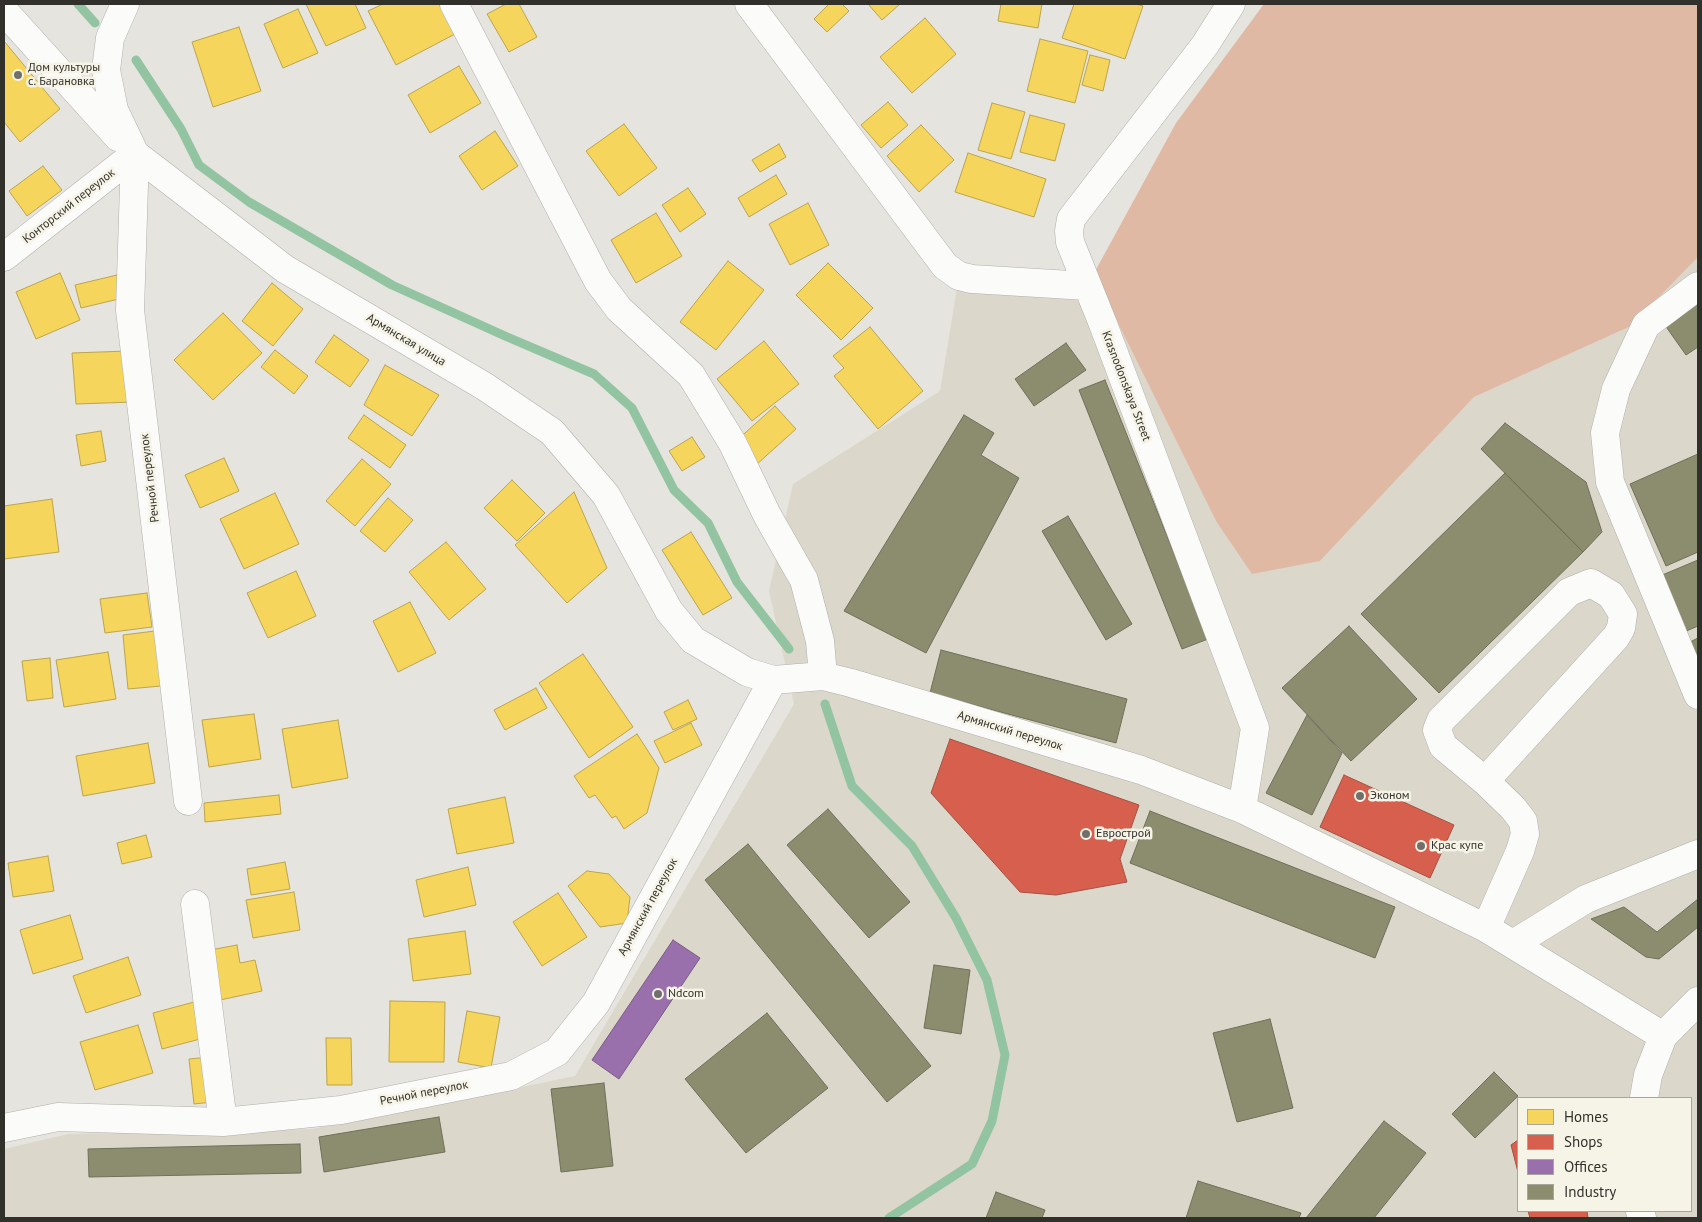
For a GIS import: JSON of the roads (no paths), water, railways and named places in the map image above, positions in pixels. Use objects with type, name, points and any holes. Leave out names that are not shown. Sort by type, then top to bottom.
[{"type":"street","name":"Армянская улица","points":[[125,4],[110,38],[106,70],[114,110],[135,154],[285,269],[484,386],[552,432],[606,495],[669,611],[693,640],[747,672]]},
{"type":"street","points":[[454,4],[598,281],[619,309],[691,374],[733,444],[767,515],[804,580],[820,640],[823,676]]},
{"type":"street","points":[[749,4],[945,266],[959,276],[972,279],[1087,286]]},
{"type":"street","name":"Krasnodonskaya Street","points":[[1231,4],[1205,45],[1071,219],[1068,231],[1070,242],[1255,728],[1242,809]]},
{"type":"street","points":[[4,11],[135,154]]},
{"type":"street","name":"Конторский переулок","points":[[4,257],[135,154]]},
{"type":"street","name":"Речной переулок","points":[[135,154],[130,310],[188,801]]},
{"type":"street","points":[[1698,286],[1646,325],[1616,390],[1605,433],[1610,482],[1698,695]]},
{"type":"street","points":[[1485,781],[1616,637],[1621,628],[1623,614],[1611,595],[1591,582],[1568,592],[1441,720],[1437,730],[1443,746],[1485,781],[1524,821],[1525,834],[1520,851],[1486,928]]},
{"type":"street","name":"Армянский переулок","points":[[747,672],[773,680],[823,676],[851,683],[1141,770],[1242,809],[1486,928],[1663,1036]]},
{"type":"street","name":"Армянский переулок","points":[[596,1003],[773,680]]},
{"type":"street","points":[[1513,944],[1586,899],[1698,854]]},
{"type":"street","points":[[195,904],[223,1122]]},
{"type":"street","points":[[1644,1097],[1648,1075],[1663,1036],[1698,1001]]},
{"type":"street","name":"Речной переулок","points":[[4,1128],[58,1117],[223,1122],[341,1110],[511,1076],[557,1052],[596,1003]]},
{"type":"waterway","points":[[78,4],[95,23]]},
{"type":"waterway","points":[[136,60],[181,129],[199,165],[249,202],[392,285],[594,374],[632,408],[674,490],[708,523],[737,582],[789,649]]},
{"type":"waterway","points":[[825,704],[852,786],[912,846],[956,918],[987,980],[1005,1055],[992,1121],[972,1164],[889,1218]]},
{"type":"place","name":"Дом культуры с. Барановка","points":[[18,75]]},
{"type":"place","name":"Эконом","points":[[1360,796]]},
{"type":"place","name":"Еврострой","points":[[1086,834]]},
{"type":"place","name":"Крас купе","points":[[1421,846]]},
{"type":"place","name":"Ndcom","points":[[658,994]]}]
